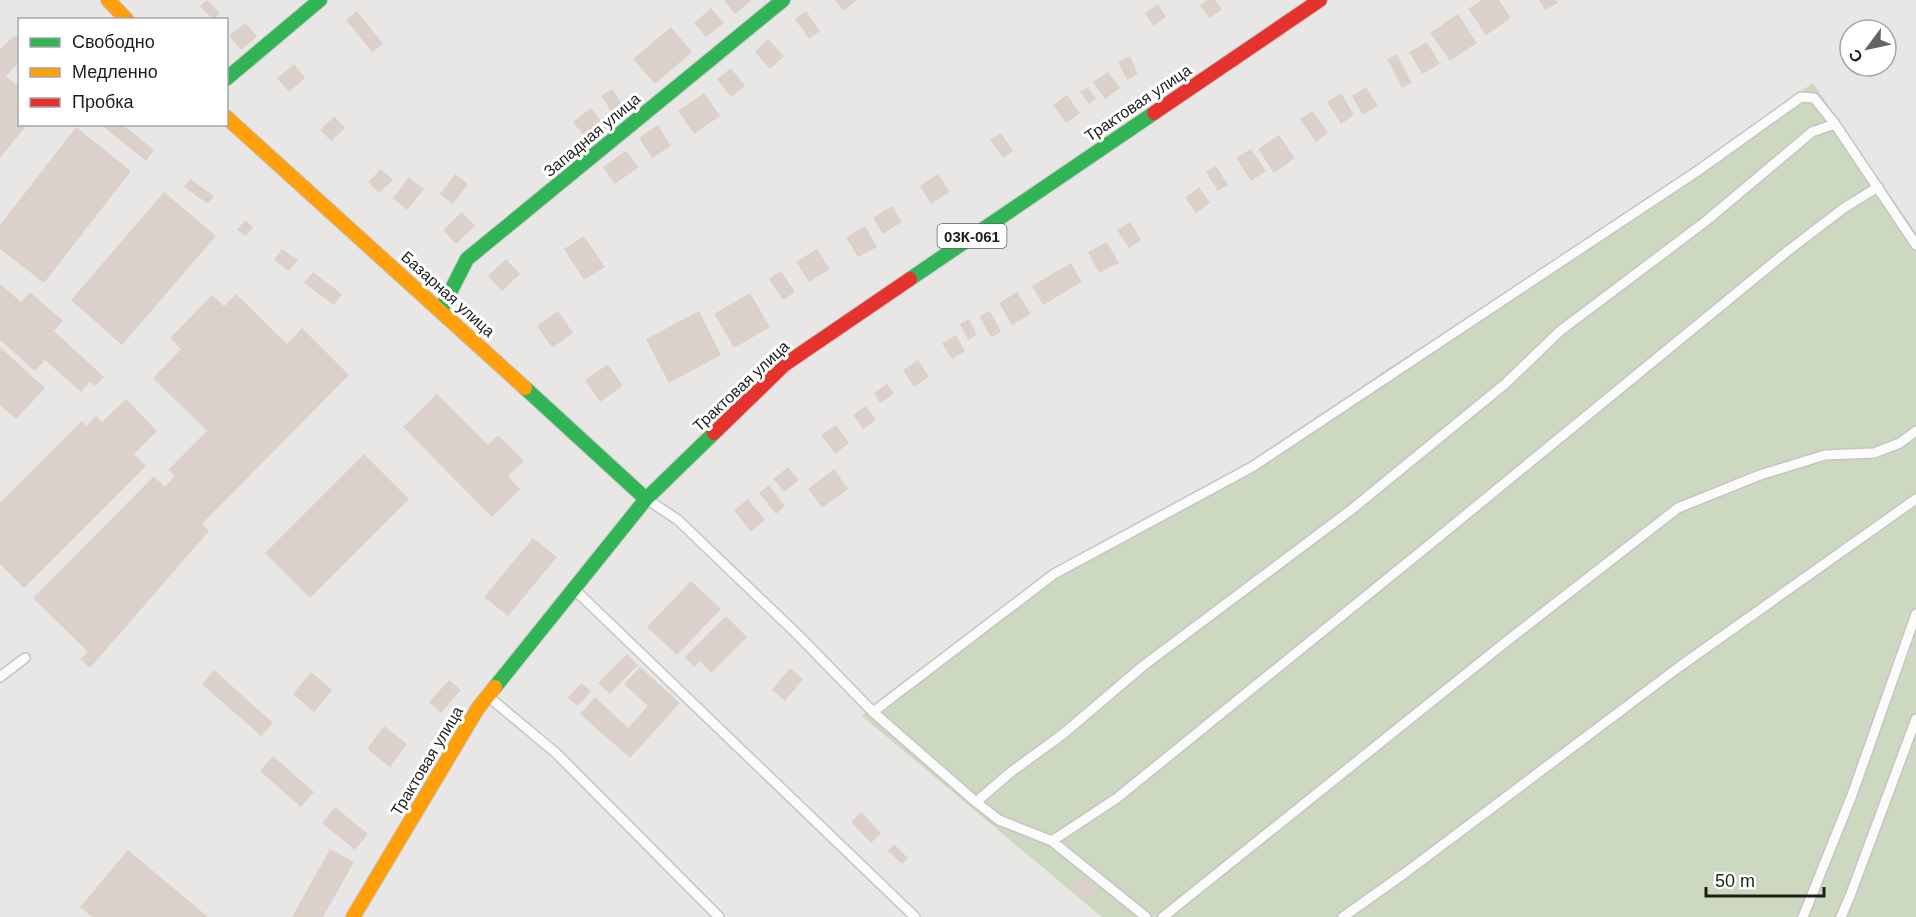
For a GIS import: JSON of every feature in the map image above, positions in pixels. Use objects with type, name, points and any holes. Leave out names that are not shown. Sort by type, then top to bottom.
[{"type":"main road","points":[[108,0],[125,18]]},
{"type":"main road","points":[[228,77],[320,0]]},
{"type":"main road","name":"Западная улица","points":[[441,310],[467,259],[783,0]]},
{"type":"main road","name":"Трактовая улица","points":[[352,917],[478,708],[646,499],[784,365],[1320,0]]},
{"type":"main road","name":"Базарная улица","points":[[228,119],[441,310],[646,499]]},
{"type":"lane","points":[[873,712],[1054,574],[1252,467],[1699,170],[1801,97],[1814,98],[1878,187],[1916,245]]},
{"type":"lane","points":[[976,802],[1011,772],[1063,734],[1143,666],[1360,503],[1505,384],[1560,331],[1706,221],[1812,132],[1834,124]]},
{"type":"lane","points":[[1052,841],[1117,798],[1789,250],[1844,208],[1878,187]]},
{"type":"lane","points":[[1163,917],[1507,641],[1678,508],[1760,475],[1825,455],[1874,453],[1900,443],[1916,431]]},
{"type":"lane","points":[[646,499],[678,520],[798,635],[873,712],[976,802],[999,820],[1052,841],[1146,917]]},
{"type":"lane","points":[[1343,917],[1679,667],[1916,499]]},
{"type":"lane","points":[[574,589],[915,917]]},
{"type":"lane","points":[[1803,917],[1852,795],[1916,614]]},
{"type":"lane","points":[[0,677],[25,658]]},
{"type":"lane","points":[[488,696],[556,753],[719,917]]},
{"type":"lane","points":[[1841,917],[1916,719]]},
{"type":"green space","points":[[1813,83],[1916,233],[1916,917],[1102,917],[862,716],[900,684],[1050,572],[1250,464],[1389,368],[1637,208]]},
{"type":"building","points":[[207,0],[220,13],[215,18],[211,18],[200,6]]},
{"type":"building","points":[[724,0],[752,0],[735,14]]},
{"type":"building","points":[[835,0],[858,0],[843,11]]},
{"type":"building","points":[[1208,0],[1215,0],[1222,10],[1209,18],[1200,5]]},
{"type":"building","points":[[1482,0],[1499,0],[1511,18],[1486,35],[1468,9]]},
{"type":"building","points":[[1539,0],[1556,0],[1558,3],[1545,10]]},
{"type":"building","points":[[1158,4],[1166,17],[1153,26],[1145,13]]},
{"type":"building","points":[[711,8],[724,23],[706,37],[694,23]]},
{"type":"building","points":[[357,11],[383,44],[372,52],[346,20]]},
{"type":"building","points":[[806,11],[820,31],[809,39],[795,19]]},
{"type":"building","points":[[1458,14],[1477,43],[1450,61],[1430,33]]},
{"type":"building","points":[[245,23],[257,36],[241,50],[229,36]]},
{"type":"building","points":[[671,27],[692,52],[655,84],[633,59]]},
{"type":"building","points":[[14,36],[18,39],[18,63],[6,76],[18,86],[18,126],[26,126],[0,158],[0,49]]},
{"type":"building","points":[[768,39],[784,56],[770,69],[755,52]]},
{"type":"building","points":[[1427,42],[1440,64],[1422,74],[1409,52]]},
{"type":"building","points":[[1397,54],[1412,83],[1402,88],[1387,59]]},
{"type":"building","points":[[1130,56],[1138,74],[1127,80],[1118,62]]},
{"type":"building","points":[[294,64],[305,78],[289,92],[277,78]]},
{"type":"building","points":[[731,68],[745,86],[731,97],[717,79]]},
{"type":"building","points":[[1108,72],[1120,88],[1105,99],[1093,82]]},
{"type":"building","points":[[1088,87],[1096,99],[1089,104],[1080,92]]},
{"type":"building","points":[[1366,87],[1378,106],[1363,115],[1352,96]]},
{"type":"building","points":[[612,89],[623,105],[612,112],[601,96]]},
{"type":"building","points":[[704,93],[720,116],[694,134],[678,111]]},
{"type":"building","points":[[1341,93],[1354,115],[1341,124],[1327,102]]},
{"type":"building","points":[[1067,95],[1080,113],[1066,123],[1053,105]]},
{"type":"building","points":[[591,108],[606,128],[588,141],[573,122]]},
{"type":"building","points":[[1313,111],[1328,133],[1316,142],[1300,119]]},
{"type":"building","points":[[334,116],[345,128],[331,141],[320,130]]},
{"type":"building","points":[[658,125],[671,146],[652,158],[639,138]]},
{"type":"building","points":[[102,126],[124,126],[154,150],[146,161]]},
{"type":"building","points":[[76,127],[131,171],[44,283],[0,249],[0,225]]},
{"type":"building","points":[[1001,133],[1013,151],[1003,158],[990,140]]},
{"type":"building","points":[[1279,135],[1295,158],[1274,173],[1258,149]]},
{"type":"building","points":[[1251,149],[1266,171],[1251,181],[1236,158]]},
{"type":"building","points":[[626,151],[639,167],[615,184],[603,167]]},
{"type":"building","points":[[1216,166],[1228,185],[1218,191],[1206,172]]},
{"type":"building","points":[[381,169],[393,180],[379,193],[368,182]]},
{"type":"building","points":[[455,174],[468,184],[453,204],[440,194]]},
{"type":"building","points":[[938,174],[950,192],[931,204],[920,186]]},
{"type":"building","points":[[409,177],[424,189],[407,210],[393,198]]},
{"type":"building","points":[[190,179],[214,196],[208,204],[184,187]]},
{"type":"building","points":[[1199,187],[1210,203],[1196,213],[1185,198]]},
{"type":"building","points":[[164,192],[216,236],[122,345],[71,300]]},
{"type":"building","points":[[892,206],[902,222],[883,234],[873,218]]},
{"type":"building","points":[[462,212],[475,226],[456,244],[443,230]]},
{"type":"building","points":[[245,220],[253,227],[246,236],[237,230]]},
{"type":"building","points":[[1130,222],[1141,240],[1129,248],[1117,230]]},
{"type":"building","points":[[865,226],[877,247],[858,257],[846,237]]},
{"type":"building","points":[[584,236],[605,267],[584,280],[564,249]]},
{"type":"building","points":[[1107,242],[1119,263],[1099,273],[1088,252]]},
{"type":"building","points":[[282,249],[298,260],[289,271],[274,260]]},
{"type":"building","points":[[817,249],[830,269],[809,282],[796,262]]},
{"type":"building","points":[[506,259],[520,274],[502,291],[488,276]]},
{"type":"building","points":[[1071,263],[1082,282],[1043,305],[1032,286]]},
{"type":"building","points":[[781,271],[795,292],[783,300],[769,279]]},
{"type":"building","points":[[313,272],[342,294],[334,305],[304,283]]},
{"type":"building","points":[[0,284],[21,302],[30,292],[63,321],[54,331],[104,377],[95,386],[90,382],[81,392],[45,360],[35,371],[0,340]]},
{"type":"building","points":[[1017,292],[1031,314],[1012,325],[999,303]]},
{"type":"building","points":[[750,293],[770,327],[734,348],[714,314]]},
{"type":"building","points":[[236,294],[287,344],[302,328],[349,375],[202,524],[209,531],[90,668],[80,659],[88,652],[33,598],[154,476],[165,487],[175,476],[168,470],[207,431],[153,378],[181,349],[170,338],[212,295],[224,306]]},
{"type":"building","points":[[558,311],[573,333],[552,348],[537,326]]},
{"type":"building","points":[[699,311],[721,355],[669,383],[646,339]]},
{"type":"building","points":[[990,311],[1001,332],[991,337],[979,316]]},
{"type":"building","points":[[969,319],[977,335],[968,340],[960,324]]},
{"type":"building","points":[[956,335],[965,351],[952,359],[942,343]]},
{"type":"building","points":[[0,347],[45,388],[16,419],[0,405]]},
{"type":"building","points":[[918,360],[929,377],[914,387],[903,370]]},
{"type":"building","points":[[608,364],[623,386],[600,402],[585,380]]},
{"type":"building","points":[[887,384],[894,394],[880,403],[874,393]]},
{"type":"building","points":[[437,394],[488,445],[498,435],[524,461],[508,476],[520,489],[492,517],[403,427]]},
{"type":"building","points":[[126,399],[157,431],[134,454],[146,466],[24,588],[0,564],[0,503],[82,421],[86,426],[96,416],[102,422]]},
{"type":"building","points":[[866,406],[876,420],[863,429],[853,415]]},
{"type":"building","points":[[836,425],[849,443],[835,454],[821,435]]},
{"type":"building","points":[[364,454],[409,499],[310,598],[265,553]]},
{"type":"building","points":[[788,467],[799,480],[784,492],[773,479]]},
{"type":"building","points":[[834,469],[848,489],[822,508],[808,489]]},
{"type":"building","points":[[769,485],[785,506],[776,514],[759,493]]},
{"type":"building","points":[[748,499],[765,520],[751,532],[734,510]]},
{"type":"building","points":[[533,538],[557,557],[508,616],[484,597]]},
{"type":"building","points":[[691,581],[721,609],[677,655],[647,627]]},
{"type":"building","points":[[726,616],[747,637],[711,673],[700,661],[694,667],[685,657]]},
{"type":"building","points":[[627,654],[638,665],[610,694],[598,683]]},
{"type":"building","points":[[640,667],[680,703],[630,758],[580,714],[595,697],[628,728],[648,706],[624,684]]},
{"type":"building","points":[[790,668],[803,679],[785,701],[772,690]]},
{"type":"building","points":[[214,670],[273,723],[261,736],[202,684]]},
{"type":"building","points":[[311,672],[332,690],[314,712],[293,694]]},
{"type":"building","points":[[449,680],[461,690],[441,713],[429,702]]},
{"type":"building","points":[[581,683],[591,691],[578,706],[568,698]]},
{"type":"building","points":[[384,726],[407,744],[390,767],[367,749]]},
{"type":"building","points":[[273,756],[314,792],[301,807],[260,771]]},
{"type":"building","points":[[335,807],[368,834],[355,850],[322,823]]},
{"type":"building","points":[[861,812],[881,833],[871,843],[851,822]]},
{"type":"building","points":[[894,844],[908,858],[902,864],[888,851]]},
{"type":"building","points":[[330,849],[354,862],[323,917],[292,917]]},
{"type":"building","points":[[128,850],[208,917],[92,917],[80,907]]},
{"type":"building","points":[[1080,876],[1096,890],[1087,901],[1070,887]]},
{"type":"traffic: fast","points":[[228,77],[320,0]]},
{"type":"traffic: fast","points":[[441,310],[467,259],[783,0]]},
{"type":"traffic: fast","points":[[910,279],[1154,113]]},
{"type":"traffic: fast","points":[[525,388],[646,499]]},
{"type":"traffic: fast","points":[[495,687],[646,499],[714,433]]},
{"type":"traffic: slow","points":[[108,0],[125,18]]},
{"type":"traffic: slow","points":[[228,119],[525,388]]},
{"type":"traffic: slow","points":[[353,917],[478,708],[495,687]]},
{"type":"traffic: jam","points":[[1154,113],[1320,0]]},
{"type":"traffic: jam","points":[[714,433],[784,365],[910,279]]}]
